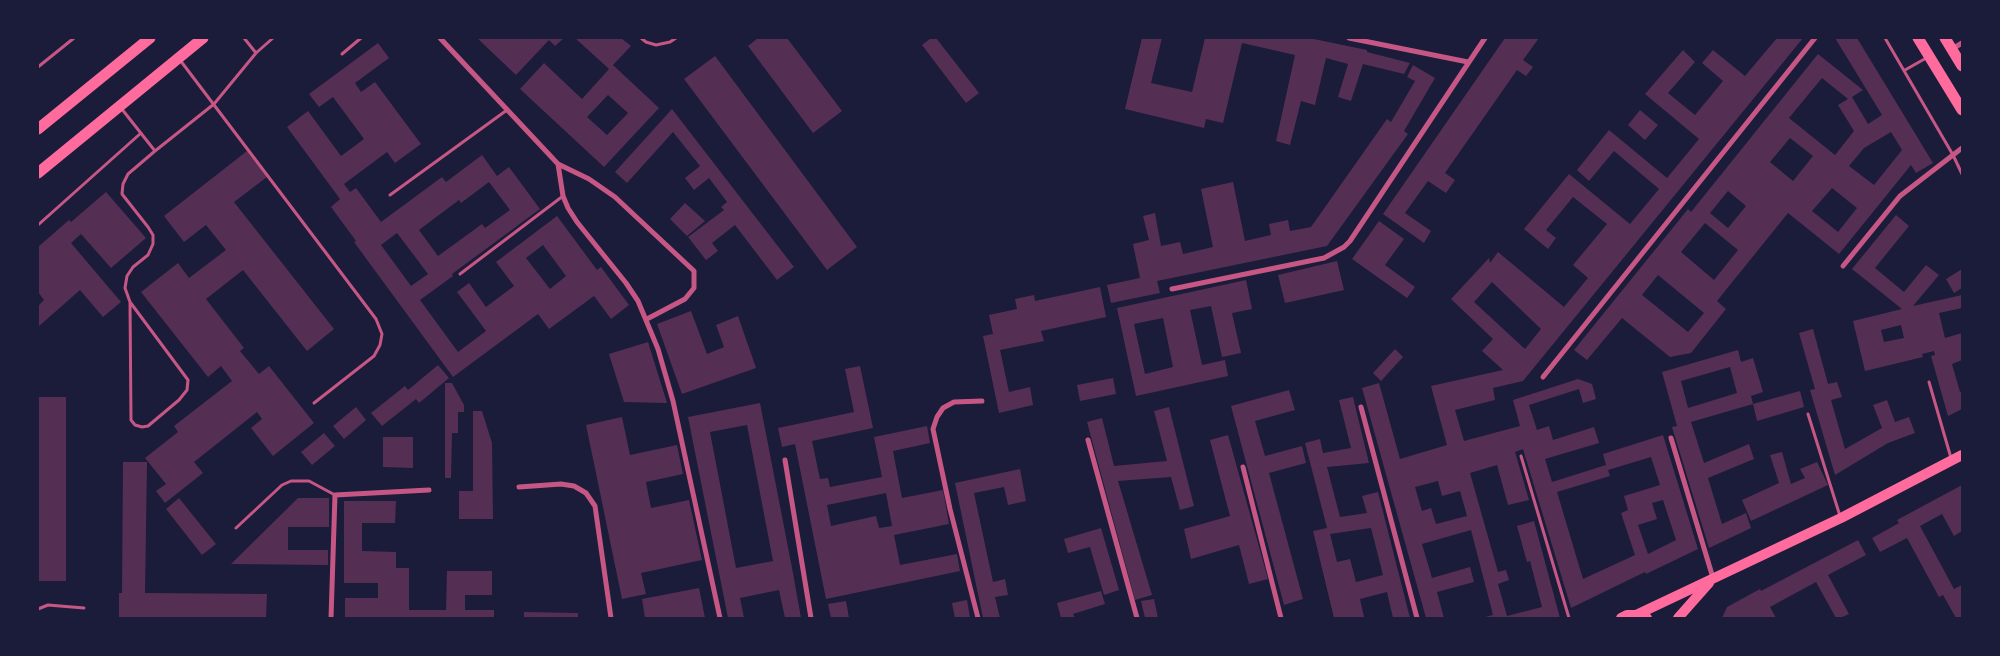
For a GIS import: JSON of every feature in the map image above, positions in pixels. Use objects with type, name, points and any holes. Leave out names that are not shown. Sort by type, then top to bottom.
[{"type":"main road","points":[[39,125],[150,38]]},
{"type":"main road","points":[[38,173],[203,38]]},
{"type":"main road","points":[[1918,38],[1962,110]]},
{"type":"main road","points":[[1945,38],[1962,66]]},
{"type":"main road","points":[[1620,618],[1636,615],[1841,518],[1962,455]]},
{"type":"main road","points":[[1678,618],[1713,578]]},
{"type":"main road","points":[[1636,615],[1647,618]]},
{"type":"street","points":[[440,38],[558,164],[589,179],[615,197],[694,272],[694,288],[685,299],[647,319]]},
{"type":"street","points":[[1349,38],[1468,62]]},
{"type":"street","points":[[1172,290],[1324,258],[1344,247],[1350,241],[1484,38]]},
{"type":"street","points":[[1543,377],[1815,38]]},
{"type":"street","points":[[1952,50],[1962,43]]},
{"type":"street","points":[[1843,266],[1900,196],[1962,148]]},
{"type":"street","points":[[558,164],[563,196],[577,222],[630,289],[647,319],[658,349],[673,401],[720,618]]},
{"type":"street","points":[[978,618],[950,509],[933,429],[937,417],[943,408],[954,402],[982,401]]},
{"type":"street","points":[[1362,407],[1417,618]]},
{"type":"street","points":[[1671,438],[1713,578]]},
{"type":"street","points":[[1088,440],[1137,618]]},
{"type":"street","points":[[785,460],[811,618]]},
{"type":"street","points":[[1243,467],[1281,618]]},
{"type":"street","points":[[519,487],[561,484],[574,486],[586,493],[595,506],[611,618]]},
{"type":"street","points":[[331,618],[334,495],[429,490]]},
{"type":"lane","points":[[38,68],[74,38]]},
{"type":"lane","points":[[244,38],[256,52]]},
{"type":"lane","points":[[130,302],[131,420],[135,426],[142,427],[148,426],[179,400],[187,390],[188,380],[130,302],[125,288],[127,276],[133,267],[148,255],[153,244],[152,235],[122,194],[123,184],[128,174],[214,104],[256,52],[273,38]]},
{"type":"lane","points":[[342,54],[361,38]]},
{"type":"lane","points":[[641,38],[646,42],[656,45],[670,42],[676,38]]},
{"type":"lane","points":[[1885,38],[1905,70],[1962,174]]},
{"type":"lane","points":[[1905,70],[1929,56]]},
{"type":"lane","points":[[178,58],[376,319],[382,334],[380,346],[374,356],[314,403]]},
{"type":"lane","points":[[120,106],[156,152]]},
{"type":"lane","points":[[390,196],[508,110]]},
{"type":"lane","points":[[38,225],[141,133]]},
{"type":"lane","points":[[460,274],[563,196]]},
{"type":"lane","points":[[1929,382],[1952,461]]},
{"type":"lane","points":[[1808,414],[1841,518]]},
{"type":"lane","points":[[1521,456],[1569,618]]},
{"type":"lane","points":[[236,528],[282,485],[291,481],[309,481],[334,495]]},
{"type":"lane","points":[[38,609],[48,605],[84,608]]},
{"type":"building","points":[[477,38],[564,38],[555,46],[549,40],[516,75]]},
{"type":"building","points":[[575,38],[621,38],[631,46],[613,65],[659,108],[604,167],[520,89],[544,63],[582,99],[609,69]],"holes":[[[608,95],[628,113],[607,135],[587,117]]]},
{"type":"building","points":[[758,38],[787,38],[842,111],[813,133],[748,46]]},
{"type":"building","points":[[931,38],[936,38],[979,93],[966,103],[922,45]]},
{"type":"building","points":[[1142,38],[1162,38],[1151,83],[1192,92],[1205,38],[1309,38],[1367,50],[1367,52],[1410,63],[1404,74],[1363,64],[1351,101],[1338,97],[1348,64],[1326,58],[1315,105],[1301,101],[1290,145],[1276,141],[1295,55],[1242,43],[1223,123],[1206,119],[1204,128],[1125,109]]},
{"type":"building","points":[[1505,38],[1539,38],[1523,60],[1533,67],[1526,76],[1517,70],[1445,173],[1455,180],[1446,193],[1428,181],[1405,213],[1431,231],[1424,243],[1383,214]]},
{"type":"building","points":[[1777,38],[1803,38],[1523,381],[1493,388],[1495,400],[1455,410],[1464,441],[1520,426],[1513,400],[1578,379],[1592,384],[1596,399],[1583,403],[1579,389],[1529,405],[1537,430],[1549,426],[1553,440],[1594,427],[1599,443],[1545,459],[1552,482],[1606,465],[1603,454],[1663,435],[1698,549],[1571,608],[1523,449],[1515,452],[1529,500],[1508,505],[1497,465],[1470,473],[1498,572],[1506,570],[1509,580],[1498,584],[1507,616],[1542,607],[1530,561],[1527,562],[1517,526],[1534,521],[1560,618],[1481,618],[1493,615],[1471,530],[1422,544],[1432,578],[1470,567],[1474,582],[1437,592],[1444,618],[1426,618],[1362,388],[1379,383],[1400,459],[1447,445],[1431,386],[1503,370],[1482,351],[1493,339],[1451,299],[1489,258],[1490,263],[1498,252],[1564,307],[1588,278],[1573,265],[1607,224],[1573,197],[1546,230],[1556,238],[1548,249],[1524,229],[1569,174],[1630,224],[1659,189],[1614,151],[1589,181],[1577,170],[1609,130],[1667,178],[1699,139],[1645,94],[1683,50],[1695,62],[1668,93],[1695,115],[1723,81],[1702,63],[1713,50],[1745,76]],"holes":[[[1492,282],[1541,329],[1525,349],[1474,302]],[[1651,457],[1660,485],[1624,496],[1628,510],[1621,513],[1635,555],[1583,579],[1557,492],[1610,476],[1608,470]],[[1438,481],[1442,496],[1460,491],[1467,516],[1436,524],[1431,508],[1422,511],[1415,487]],[[1663,500],[1676,540],[1648,554],[1638,525],[1657,519],[1652,503]]]},
{"type":"building","points":[[1835,38],[1857,38],[1933,163],[1916,173],[1911,165],[1839,254],[1788,213],[1717,301],[1726,309],[1691,353],[1670,357],[1622,318],[1587,360],[1574,350],[1688,209],[1691,212],[1818,54],[1863,90],[1852,97],[1868,124],[1882,115]],"holes":[[[1822,78],[1848,99],[1838,105],[1854,131],[1835,155],[1789,118]],[[1891,132],[1902,150],[1874,185],[1849,166],[1864,148]],[[1790,138],[1813,156],[1793,181],[1770,162]],[[1832,188],[1857,208],[1838,232],[1812,211]],[[1728,191],[1746,206],[1728,228],[1710,213]],[[1705,223],[1738,250],[1714,280],[1681,252]],[[1658,275],[1704,313],[1688,332],[1642,295]]]},
{"type":"building","points":[[378,43],[389,58],[355,83],[361,92],[375,82],[421,144],[395,163],[387,152],[344,184],[350,192],[356,188],[381,222],[442,177],[446,182],[482,155],[497,176],[509,167],[540,209],[420,300],[458,352],[486,331],[457,292],[469,283],[486,307],[514,286],[496,262],[557,216],[597,270],[601,267],[629,305],[611,319],[594,296],[549,329],[538,314],[453,377],[354,242],[356,241],[331,207],[340,199],[287,127],[308,111],[341,156],[364,139],[333,97],[319,107],[309,94]],"holes":[[[489,182],[510,210],[485,228],[482,224],[438,256],[419,230],[459,200],[461,203]],[[397,233],[428,274],[411,286],[381,245]],[[543,245],[566,276],[550,289],[526,258]]]},
{"type":"building","points":[[715,56],[857,247],[827,270],[684,79]]},
{"type":"building","points":[[1413,65],[1435,78],[1404,131],[1408,134],[1327,246],[1157,281],[1160,293],[1111,303],[1107,285],[1140,278],[1133,244],[1149,240],[1143,216],[1155,213],[1161,246],[1180,242],[1183,254],[1213,247],[1201,189],[1233,182],[1245,241],[1271,235],[1269,224],[1288,220],[1290,231],[1311,227],[1387,119],[1391,122],[1415,81],[1407,77]]},
{"type":"building","points":[[672,109],[794,267],[777,280],[735,225],[712,243],[718,251],[706,260],[688,237],[724,210],[721,207],[727,202],[709,178],[694,190],[685,178],[700,166],[673,132],[627,183],[615,172]]},
{"type":"building","points":[[1640,110],[1658,125],[1645,140],[1628,125]]},
{"type":"building","points":[[247,151],[267,177],[234,202],[334,329],[307,351],[243,270],[206,299],[244,348],[240,351],[259,374],[269,366],[314,423],[273,456],[251,428],[262,419],[257,412],[194,462],[203,473],[165,503],[156,491],[166,484],[145,458],[178,432],[174,426],[232,381],[221,366],[208,377],[141,292],[178,263],[189,278],[226,250],[206,225],[184,242],[164,216]]},
{"type":"building","points":[[106,192],[146,238],[111,268],[81,234],[71,243],[121,302],[103,317],[80,290],[38,327],[38,306],[44,300],[38,292],[38,247]]},
{"type":"building","points":[[685,203],[705,221],[687,236],[670,219]]},
{"type":"building","points":[[1896,215],[1909,226],[1875,268],[1904,292],[1926,265],[1939,275],[1913,306],[1962,295],[1962,308],[1939,313],[1945,338],[1962,333],[1962,360],[1952,364],[1960,392],[1962,391],[1962,409],[1948,416],[1931,356],[1935,355],[1934,351],[1922,354],[1923,357],[1865,371],[1853,321],[1902,309],[1852,269]],"holes":[[[1901,325],[1904,338],[1884,342],[1881,330]]]},
{"type":"building","points":[[1379,221],[1404,239],[1385,265],[1415,287],[1407,298],[1352,259]]},
{"type":"building","points":[[1337,261],[1344,290],[1285,303],[1278,275]]},
{"type":"building","points":[[1962,269],[1962,288],[1954,293],[1946,279]]},
{"type":"building","points":[[1246,280],[1252,309],[1232,313],[1241,353],[1222,357],[1211,306],[1190,310],[1202,365],[1225,360],[1228,376],[1136,396],[1117,308]],"holes":[[[1163,318],[1173,367],[1145,374],[1134,324]]]},
{"type":"building","points":[[1100,287],[1106,317],[1041,331],[1044,341],[1000,350],[1009,392],[1030,387],[1033,405],[999,413],[983,336],[993,334],[989,315],[1017,309],[1015,299],[1034,295],[1035,301]]},
{"type":"building","points":[[691,311],[707,354],[724,347],[716,325],[738,316],[756,368],[682,394],[657,324]]},
{"type":"building","points":[[1813,329],[1828,384],[1837,382],[1842,397],[1831,400],[1845,449],[1882,428],[1873,405],[1887,400],[1895,422],[1909,417],[1915,433],[1888,443],[1835,475],[1810,390],[1815,389],[1799,333]]},
{"type":"building","points":[[648,342],[667,403],[624,402],[609,354]]},
{"type":"building","points":[[1395,349],[1403,357],[1381,381],[1373,373]]},
{"type":"building","points":[[1738,350],[1741,362],[1753,358],[1763,392],[1751,396],[1753,404],[1691,422],[1704,463],[1749,444],[1754,459],[1708,478],[1722,524],[1746,513],[1751,528],[1709,548],[1672,427],[1677,426],[1662,372]],"holes":[[[1730,367],[1737,393],[1688,408],[1681,381]]]},
{"type":"building","points":[[438,365],[449,378],[419,403],[416,399],[382,426],[371,413],[405,386],[408,390]]},
{"type":"building","points":[[860,366],[873,428],[812,441],[820,479],[828,478],[830,487],[882,477],[874,437],[927,426],[930,443],[893,451],[902,498],[943,490],[949,524],[894,535],[900,565],[957,554],[960,571],[826,599],[795,444],[782,447],[778,428],[854,412],[845,369]],"holes":[[[886,493],[892,526],[879,528],[876,516],[831,526],[827,505]]]},
{"type":"building","points":[[1113,378],[1116,394],[1080,401],[1077,385]]},
{"type":"building","points":[[445,383],[452,383],[464,405],[464,412],[458,412],[458,433],[452,433],[451,478],[445,478]]},
{"type":"building","points":[[1289,390],[1295,410],[1255,421],[1265,456],[1302,446],[1306,463],[1269,473],[1303,599],[1284,605],[1231,406]]},
{"type":"building","points":[[1800,391],[1804,407],[1757,421],[1753,404]]},
{"type":"building","points":[[38,397],[66,397],[66,581],[38,581]]},
{"type":"building","points":[[1353,397],[1369,463],[1327,467],[1340,517],[1367,513],[1362,496],[1378,492],[1410,618],[1393,618],[1387,592],[1360,599],[1364,617],[1334,618],[1313,531],[1327,528],[1305,443],[1320,439],[1323,453],[1351,448],[1339,400]],"holes":[[[1371,528],[1383,575],[1356,582],[1350,559],[1337,562],[1330,534]]]},
{"type":"building","points":[[760,403],[801,618],[785,618],[779,590],[740,598],[744,618],[728,618],[688,417]],"holes":[[[747,425],[773,561],[736,568],[710,432]]]},
{"type":"building","points":[[356,407],[366,420],[344,439],[333,426]]},
{"type":"building","points":[[1169,407],[1194,506],[1180,510],[1171,477],[1118,481],[1152,595],[1135,600],[1087,422],[1102,418],[1114,466],[1167,461],[1154,411]]},
{"type":"building","points":[[473,411],[482,411],[492,443],[493,519],[459,519],[459,491],[473,491]]},
{"type":"building","points":[[622,417],[630,455],[677,445],[683,474],[646,482],[651,508],[689,500],[702,560],[641,573],[646,594],[622,599],[586,425]]},
{"type":"building","points":[[324,433],[335,446],[312,465],[301,452]]},
{"type":"building","points":[[1228,435],[1268,579],[1249,584],[1239,545],[1191,559],[1184,529],[1230,516],[1210,440]]},
{"type":"building","points":[[383,437],[413,437],[413,468],[383,467]]},
{"type":"building","points":[[1782,452],[1791,484],[1805,478],[1800,469],[1817,462],[1828,485],[1751,521],[1742,500],[1779,483],[1770,455]]},
{"type":"building","points":[[123,462],[147,462],[145,593],[267,594],[266,618],[119,618],[119,593],[122,593]]},
{"type":"building","points":[[1020,469],[1026,501],[1008,505],[1004,487],[974,493],[993,582],[1005,579],[1008,595],[995,597],[1000,618],[983,618],[955,483]]},
{"type":"building","points":[[1962,485],[1962,531],[1954,536],[1942,514],[1920,526],[1954,589],[1962,585],[1962,618],[1956,618],[1943,595],[1939,597],[1907,538],[1880,552],[1872,538],[1899,523],[1897,520]]},
{"type":"building","points":[[179,498],[216,544],[202,555],[166,509]]},
{"type":"building","points":[[298,498],[329,498],[329,527],[288,527],[288,550],[328,550],[328,565],[231,564]]},
{"type":"building","points":[[344,501],[396,501],[395,523],[362,523],[362,551],[396,552],[396,568],[409,568],[409,610],[446,610],[447,571],[492,571],[492,595],[465,595],[465,610],[494,610],[494,618],[345,618],[345,598],[378,598],[378,583],[344,583]]},
{"type":"building","points":[[1101,528],[1119,590],[1104,595],[1090,547],[1068,553],[1064,539]]},
{"type":"building","points":[[1858,540],[1866,555],[1828,575],[1849,614],[1836,618],[1816,582],[1770,607],[1776,618],[1722,618],[1727,607]]},
{"type":"building","points":[[699,588],[705,618],[645,618],[642,599]]},
{"type":"building","points":[[1101,591],[1105,604],[1073,614],[1075,618],[1061,618],[1057,603]]},
{"type":"building","points":[[1154,599],[1158,618],[1145,618],[1141,601]]},
{"type":"building","points":[[967,600],[970,618],[955,618],[952,603]]},
{"type":"building","points":[[846,601],[849,618],[831,618],[828,604]]},
{"type":"building","points":[[524,612],[578,613],[578,618],[524,618]]}]
